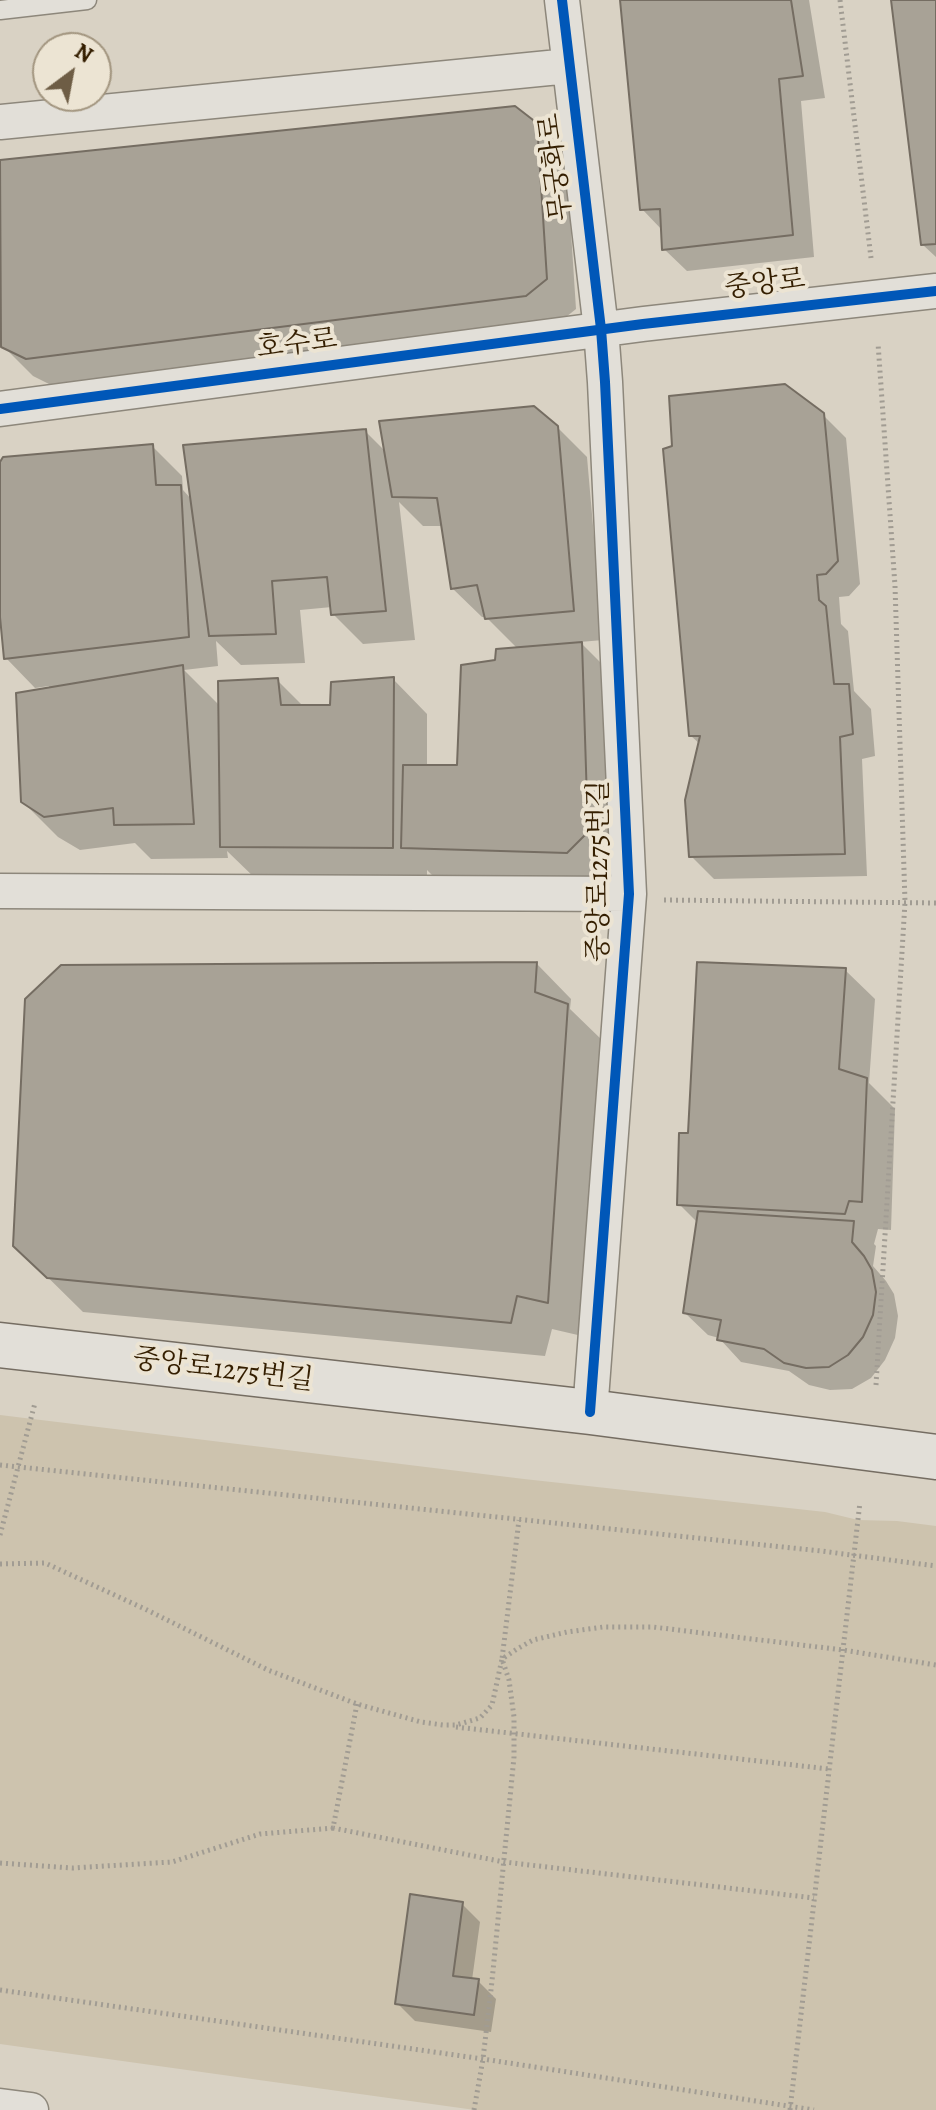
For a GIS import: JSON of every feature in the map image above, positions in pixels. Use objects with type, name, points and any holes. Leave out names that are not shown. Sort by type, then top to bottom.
[{"type":"main road","name":"중앙로1275번길","points":[[0,1345],[590,1412],[936,1457]]},
{"type":"street","name":"무궁화로","points":[[562,0],[601,329]]},
{"type":"street","points":[[0,122],[569,66]]},
{"type":"street","name":"중앙로","points":[[601,329],[936,291]]},
{"type":"street","name":"호수로","points":[[0,409],[601,329]]},
{"type":"street","name":"중앙로1275번길","points":[[590,1412],[629,894],[601,329]]},
{"type":"street","points":[[0,891],[629,894]]},
{"type":"street","points":[[0,2106],[31,2110]]},
{"type":"lane","points":[[0,10],[87,0]]},
{"type":"path","points":[[840,0],[871,258]]},
{"type":"path","points":[[876,1385],[905,902],[895,586],[878,343]]},
{"type":"path","points":[[664,900],[936,903]]},
{"type":"path","points":[[0,1535],[35,1403]]},
{"type":"path","points":[[0,1465],[936,1566]]},
{"type":"path","points":[[790,2108],[860,1502]]},
{"type":"path","points":[[443,1725],[468,1723],[480,1718],[492,1705],[502,1659],[519,1520]]},
{"type":"path","points":[[0,1564],[45,1563],[268,1670],[357,1704],[421,1722],[829,1769]]},
{"type":"path","points":[[502,1659],[533,1640],[567,1632],[603,1627],[653,1627],[843,1650],[936,1665]]},
{"type":"path","points":[[474,2110],[483,2059],[515,1735],[509,1680],[502,1659]]},
{"type":"path","points":[[333,1828],[357,1704]]},
{"type":"path","points":[[0,1863],[72,1868],[172,1862],[260,1834],[333,1828],[504,1862],[814,1898]]},
{"type":"path","points":[[0,1990],[814,2110]]},
{"type":"shaded area","points":[[0,1415],[825,1512],[858,1520],[936,1526],[936,2110],[475,2110],[0,2044]]},
{"type":"building","points":[[620,0],[791,0],[803,76],[779,79],[793,235],[662,250],[660,209],[640,210]]},
{"type":"building","points":[[891,0],[936,0],[936,244],[921,245]]},
{"type":"building","points":[[515,106],[537,123],[547,279],[526,296],[26,359],[1,347],[0,160]]},
{"type":"building","points":[[785,384],[824,413],[838,561],[826,574],[817,575],[819,600],[826,606],[834,684],[849,684],[853,734],[840,737],[845,854],[689,857],[685,800],[700,736],[689,736],[663,449],[672,446],[669,396]]},
{"type":"building","points":[[534,406],[558,426],[574,611],[485,619],[477,585],[451,589],[437,498],[392,497],[379,421]]},
{"type":"building","points":[[366,429],[386,611],[331,615],[327,577],[272,581],[276,634],[209,636],[183,445]]},
{"type":"building","points":[[153,444],[156,485],[181,485],[189,637],[4,659],[0,617],[0,462],[3,457]]},
{"type":"building","points":[[582,642],[588,832],[567,853],[401,848],[403,765],[457,765],[461,665],[495,660],[496,649]]},
{"type":"building","points":[[183,665],[194,824],[114,825],[113,808],[44,817],[21,802],[16,693]]},
{"type":"building","points":[[394,677],[393,848],[220,847],[218,681],[278,678],[281,705],[330,705],[331,682]]},
{"type":"building","points":[[537,962],[535,992],[568,1004],[548,1303],[517,1296],[511,1323],[47,1278],[13,1246],[25,999],[61,965]]},
{"type":"building","points":[[697,962],[846,968],[839,1069],[867,1078],[862,1202],[849,1201],[845,1214],[677,1205],[679,1133],[688,1133]]},
{"type":"building","points":[[698,1211],[854,1221],[852,1242],[872,1270],[876,1292],[873,1315],[863,1337],[848,1355],[829,1367],[806,1368],[784,1363],[764,1349],[717,1340],[721,1320],[683,1313]]},
{"type":"building","points":[[410,1894],[463,1902],[453,1976],[479,1979],[474,2015],[395,2004]]},
{"type":"cycle path","points":[[562,0],[605,382],[629,894],[590,1412]]},
{"type":"cycle path","points":[[0,409],[643,324],[936,291]]}]
